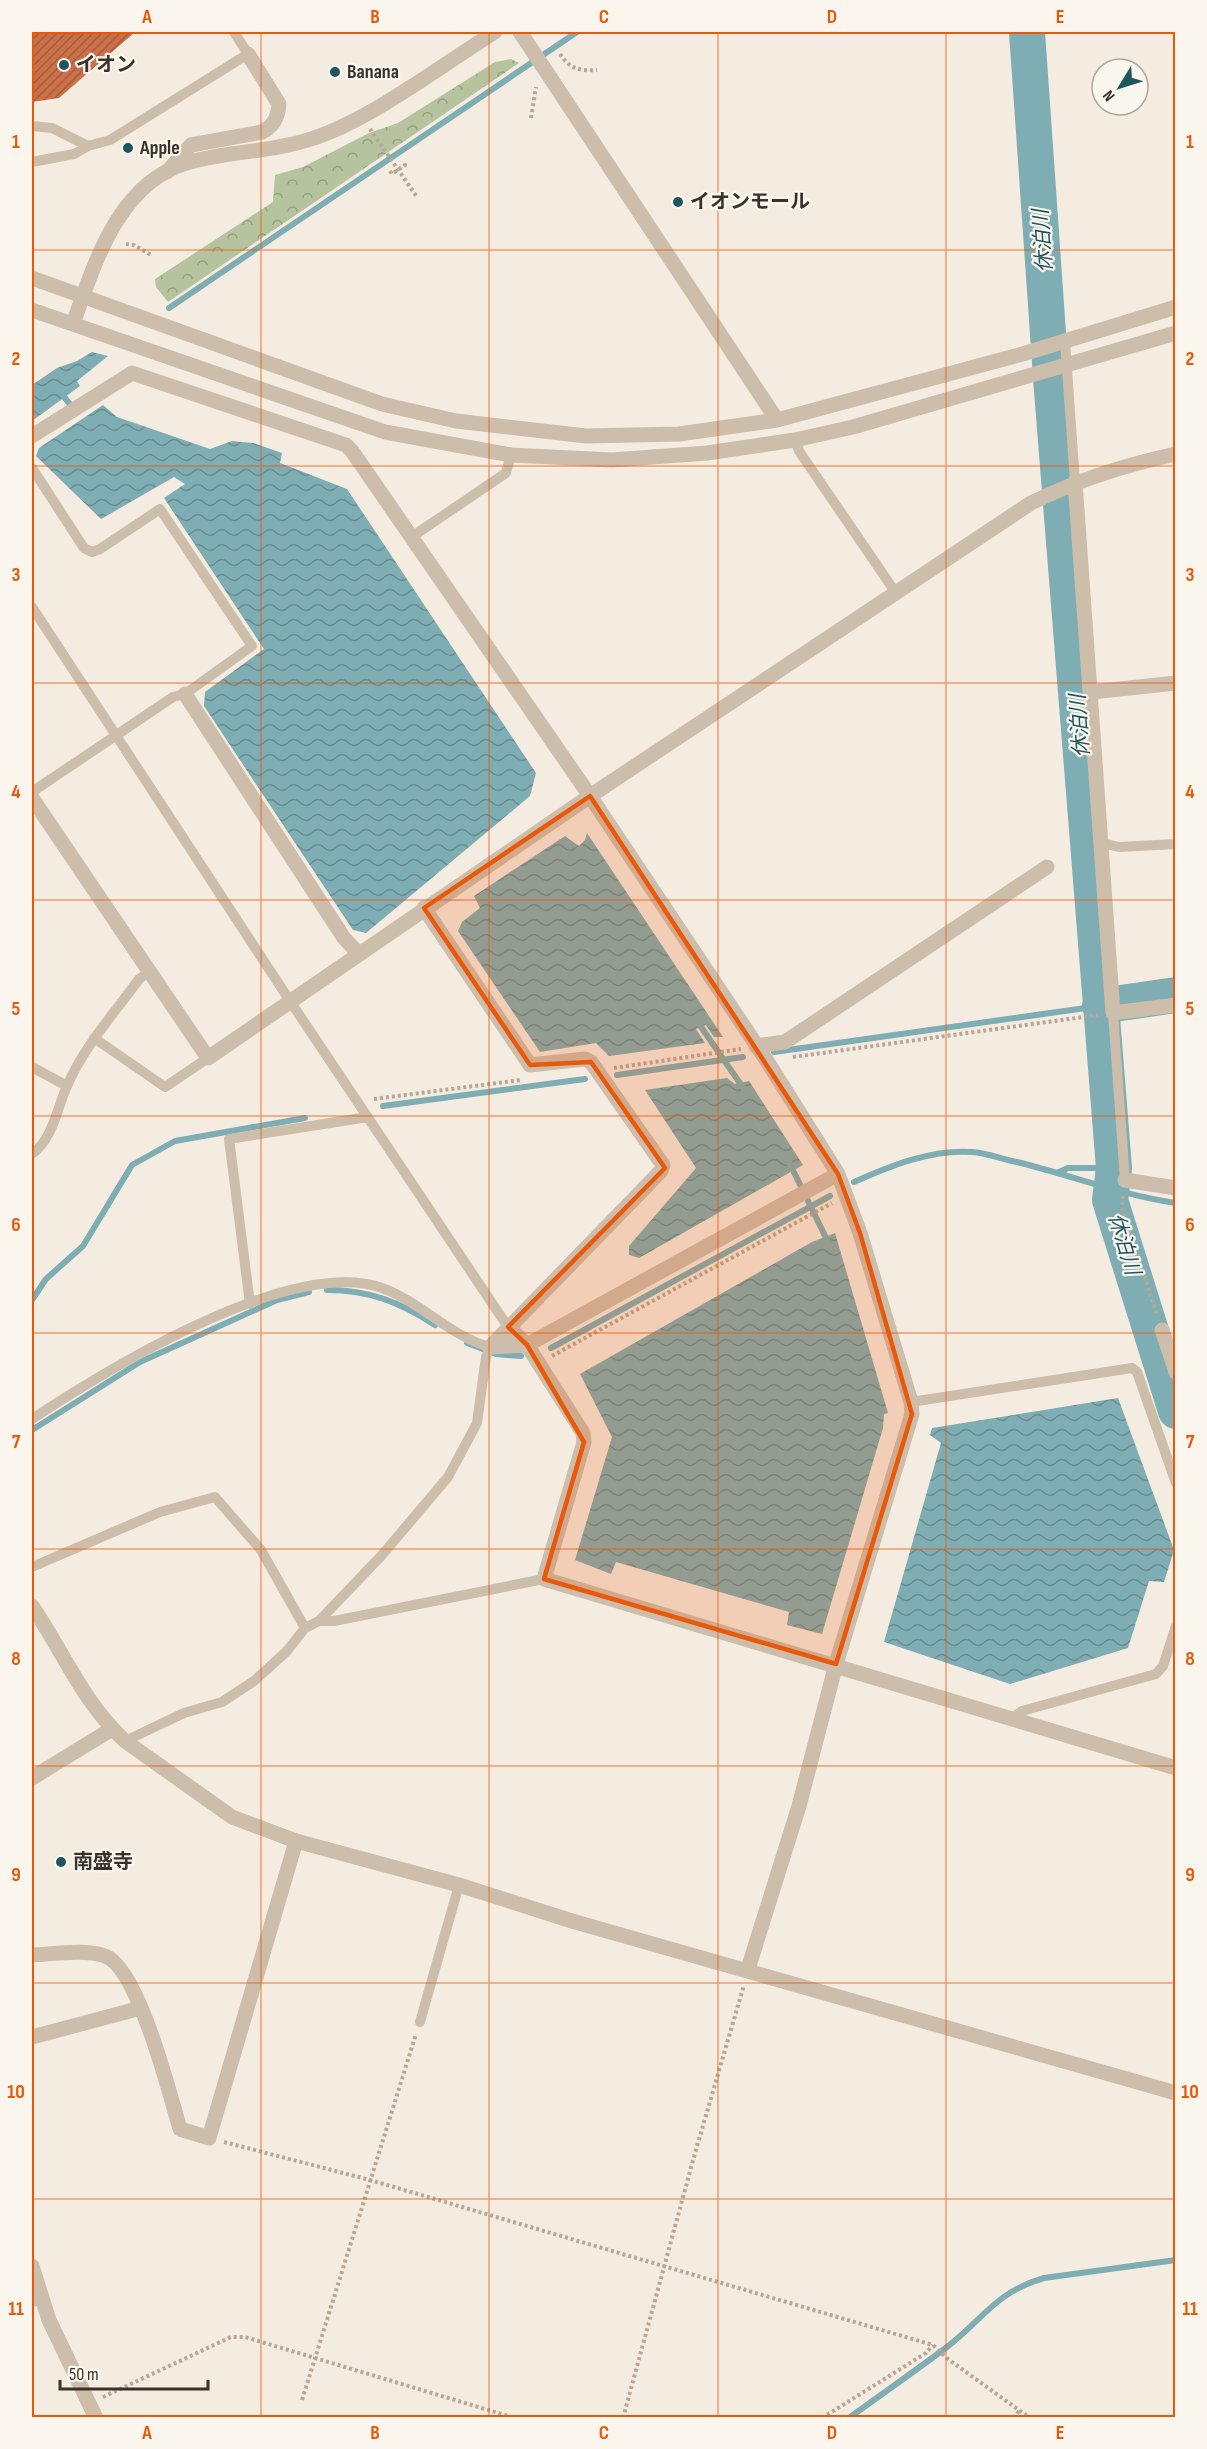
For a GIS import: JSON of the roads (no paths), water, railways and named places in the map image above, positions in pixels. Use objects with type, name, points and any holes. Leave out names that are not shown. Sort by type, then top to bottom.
[{"type":"street","points":[[73,324],[102,250],[123,210],[137,193],[167,172],[189,162],[312,139],[358,117],[495,32]]},
{"type":"street","points":[[520,32],[777,420]]},
{"type":"street","points":[[167,172],[191,145],[262,132],[271,127],[279,113],[279,104],[248,54]]},
{"type":"street","points":[[32,278],[344,392],[456,421],[586,436],[679,434],[777,420],[1026,353],[1176,307]]},
{"type":"street","points":[[32,310],[385,432],[511,455],[612,460],[664,458],[795,440],[853,427],[1176,333]]},
{"type":"street","points":[[32,436],[132,373],[346,445],[413,536],[590,796],[767,1061],[838,1174],[849,1198],[911,1402],[912,1414],[836,1664],[799,1806],[748,1969]]},
{"type":"street","points":[[346,445],[354,422]]},
{"type":"street","points":[[32,798],[208,1058],[590,796],[1031,503],[1072,484],[1123,465],[1176,454]]},
{"type":"street","points":[[1072,484],[1092,692],[1110,1013],[1176,1005]]},
{"type":"street","points":[[1092,692],[1176,683]]},
{"type":"street","points":[[184,694],[345,938],[358,953]]},
{"type":"street","points":[[756,1046],[785,1042],[1047,867]]},
{"type":"street","points":[[424,908],[530,1065],[585,1059],[591,1062],[663,1165],[661,1171],[490,1347]]},
{"type":"street","points":[[490,1347],[527,1345],[838,1174]]},
{"type":"street","points":[[1125,1180],[1176,1188]]},
{"type":"street","points":[[508,1327],[527,1345],[583,1433],[584,1442],[544,1579],[1014,1717],[1176,1768]]},
{"type":"street","points":[[1162,1330],[1176,1372]]},
{"type":"street","points":[[32,1606],[94,1710],[112,1729],[125,1741],[232,1817],[296,1841],[459,1885],[572,1921],[748,1969],[1176,2093]]},
{"type":"street","points":[[32,1778],[112,1729]]},
{"type":"street","points":[[32,1955],[94,1954],[107,1956],[124,1971],[141,2008],[180,2129],[209,2138],[296,1841]]},
{"type":"street","points":[[32,2037],[141,2008]]},
{"type":"street","points":[[32,2266],[36,2301],[96,2418]]},
{"type":"lane","points":[[32,162],[75,154],[88,146],[110,140],[248,54],[234,32]]},
{"type":"lane","points":[[32,126],[52,128],[88,146]]},
{"type":"lane","points":[[1064,342],[1072,484]]},
{"type":"lane","points":[[795,440],[799,451],[896,593]]},
{"type":"lane","points":[[413,536],[506,472],[511,455]]},
{"type":"lane","points":[[32,468],[84,548],[92,552],[160,509],[252,646],[184,694],[173,697],[32,792]]},
{"type":"lane","points":[[32,607],[290,1001],[508,1327]]},
{"type":"lane","points":[[1102,843],[1119,846],[1176,844]]},
{"type":"lane","points":[[32,1154],[39,1149],[55,1120],[67,1086],[94,1038],[139,979],[149,972]]},
{"type":"lane","points":[[1110,1013],[1125,1180]]},
{"type":"lane","points":[[94,1038],[165,1087],[208,1058]]},
{"type":"lane","points":[[32,1067],[67,1086]]},
{"type":"lane","points":[[250,1304],[229,1139],[368,1117]]},
{"type":"lane","points":[[32,1419],[79,1388],[184,1330],[310,1284],[366,1285],[397,1295],[475,1342],[490,1347],[486,1357],[477,1423],[448,1478],[382,1555],[319,1621],[305,1628],[286,1652],[254,1682],[222,1702],[184,1713],[125,1741]]},
{"type":"lane","points":[[911,1402],[1132,1368],[1137,1372],[1176,1483]]},
{"type":"lane","points":[[32,1567],[160,1512],[215,1497],[261,1550],[305,1628]]},
{"type":"lane","points":[[319,1621],[334,1621],[544,1579]]},
{"type":"lane","points":[[1014,1717],[1022,1711],[1156,1674],[1163,1666],[1176,1626]]},
{"type":"lane","points":[[420,2022],[459,1885]]},
{"type":"water","points":[[92,352],[108,356],[77,381],[80,386],[32,421],[32,385],[57,368],[77,361]]},
{"type":"water","points":[[103,405],[117,417],[210,449],[232,441],[253,443],[282,453],[280,463],[347,489],[536,773],[530,796],[366,933],[353,930],[204,706],[205,692],[264,649],[164,498],[185,484],[174,477],[101,519],[36,456],[39,448]]},
{"type":"water","points":[[587,833],[723,1037],[714,1037],[706,1025],[696,1029],[705,1043],[609,1056],[596,1043],[540,1052],[458,931],[462,922],[480,908],[474,896],[565,836],[579,846],[585,840]]},
{"type":"water","points":[[727,1078],[735,1084],[749,1081],[803,1165],[639,1258],[629,1255],[629,1246],[696,1168],[645,1090]]},
{"type":"water","points":[[835,1233],[888,1413],[884,1414],[883,1428],[822,1634],[787,1625],[789,1612],[616,1562],[611,1574],[575,1560],[612,1437],[580,1374],[812,1242]]},
{"type":"water","points":[[1118,1398],[1174,1550],[1164,1582],[1149,1581],[1128,1648],[1010,1684],[884,1642],[941,1443],[930,1435],[932,1428]]},
{"type":"waterway","points":[[169,308],[577,32]]},
{"type":"waterway","name":"休泊川","points":[[1027,32],[1052,391],[1114,1168],[1110,1200],[1176,1411]]},
{"type":"waterway","points":[[60,392],[69,403]]},
{"type":"waterway","points":[[1100,1006],[1176,995]]},
{"type":"waterway","points":[[774,1052],[1100,1006]]},
{"type":"waterway","points":[[697,1021],[744,1089]]},
{"type":"waterway","points":[[617,1075],[743,1057]]},
{"type":"waterway","points":[[383,1106],[585,1079]]},
{"type":"waterway","points":[[32,1300],[46,1279],[83,1246],[132,1165],[175,1141],[305,1118]]},
{"type":"waterway","points":[[854,1182],[926,1156],[972,1152],[1037,1167],[1135,1195],[1176,1203]]},
{"type":"waterway","points":[[790,1164],[829,1244]]},
{"type":"waterway","points":[[1059,1172],[1068,1168],[1114,1168]]},
{"type":"waterway","points":[[551,1348],[830,1196]]},
{"type":"waterway","points":[[327,1290],[357,1292],[384,1299],[435,1325]]},
{"type":"waterway","points":[[32,1430],[140,1362],[277,1300],[309,1292]]},
{"type":"waterway","points":[[467,1343],[496,1354],[521,1356]]},
{"type":"waterway","points":[[849,2418],[947,2347],[1002,2298],[1028,2284],[1044,2278],[1176,2260]]},
{"type":"place","name":"イオン","points":[[64,65]]},
{"type":"place","name":"Banana","points":[[335,72]]},
{"type":"place","name":"Apple","points":[[128,148]]},
{"type":"place","name":"イオンモール","points":[[678,202]]},
{"type":"place","name":"南盛寺","points":[[61,1862]]}]
